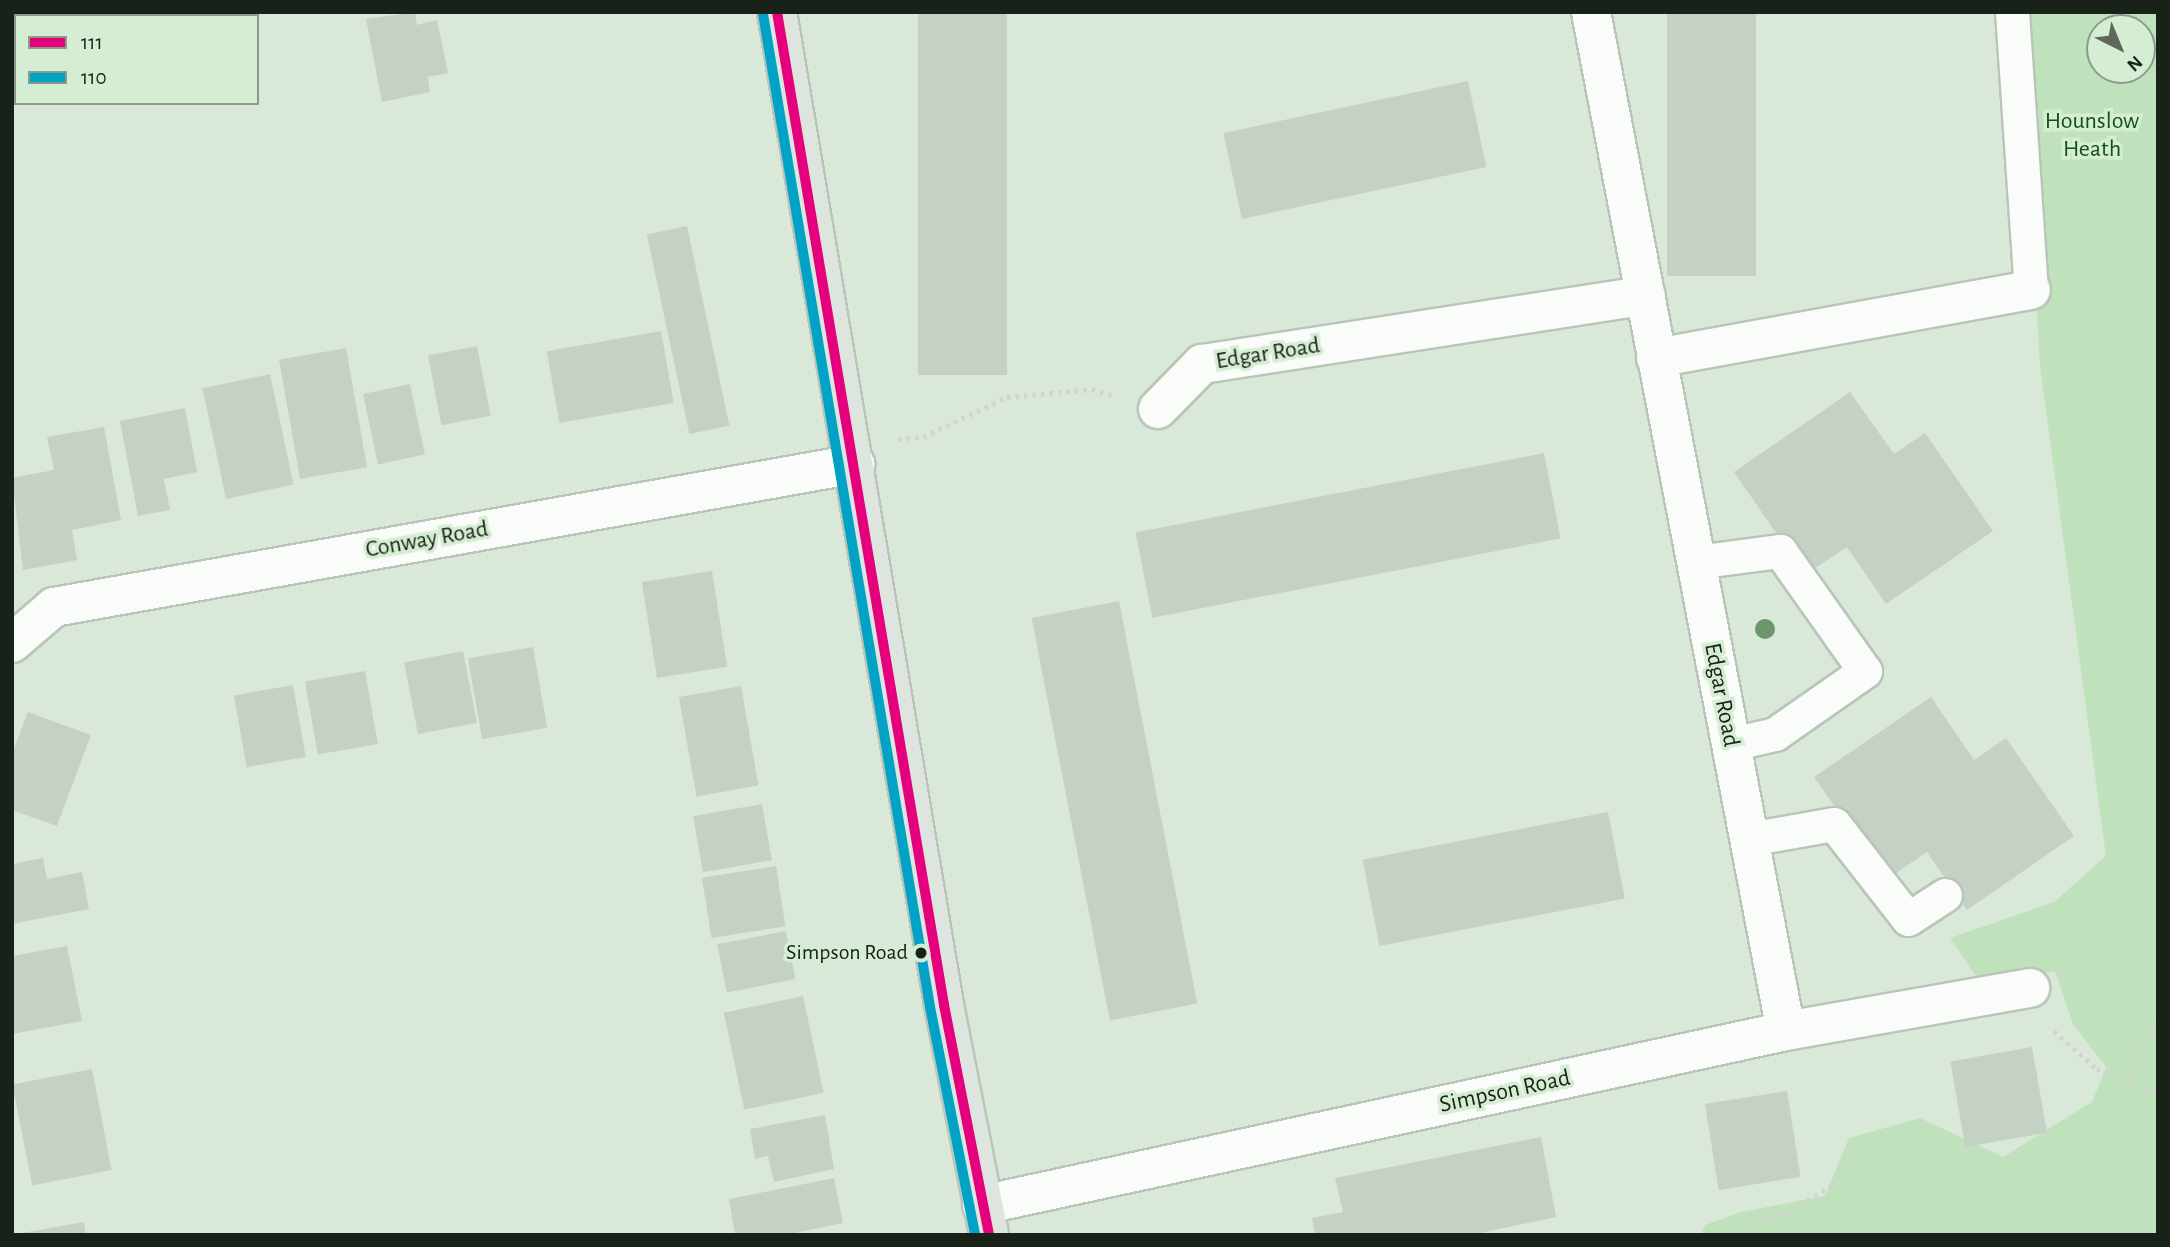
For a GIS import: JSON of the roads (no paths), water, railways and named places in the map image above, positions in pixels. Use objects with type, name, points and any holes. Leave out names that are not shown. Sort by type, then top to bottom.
[{"type":"main road","points":[[777,12],[986,1220]]},
{"type":"street","name":"Edgar Road","points":[[1591,12],[1786,1031]]},
{"type":"street","points":[[1656,358],[2031,290]]},
{"type":"street","name":"Edgar Road","points":[[1158,409],[1202,364],[1646,295]]},
{"type":"street","name":"Conway Road","points":[[12,643],[54,607],[853,454]]},
{"type":"street","name":"Simpson Road","points":[[986,1220],[1786,1031],[2019,990]]},
{"type":"lane","points":[[2012,12],[2031,290]]},
{"type":"lane","points":[[1696,562],[1780,551],[1865,671],[1775,734],[1731,744]]},
{"type":"lane","points":[[1749,839],[1834,824],[1908,919],[1945,895]]},
{"type":"place","name":"Simpson Road","points":[[921,953]]},
{"type":"park label","name":"Hounslow Heath","points":[[2092,136]]}]
